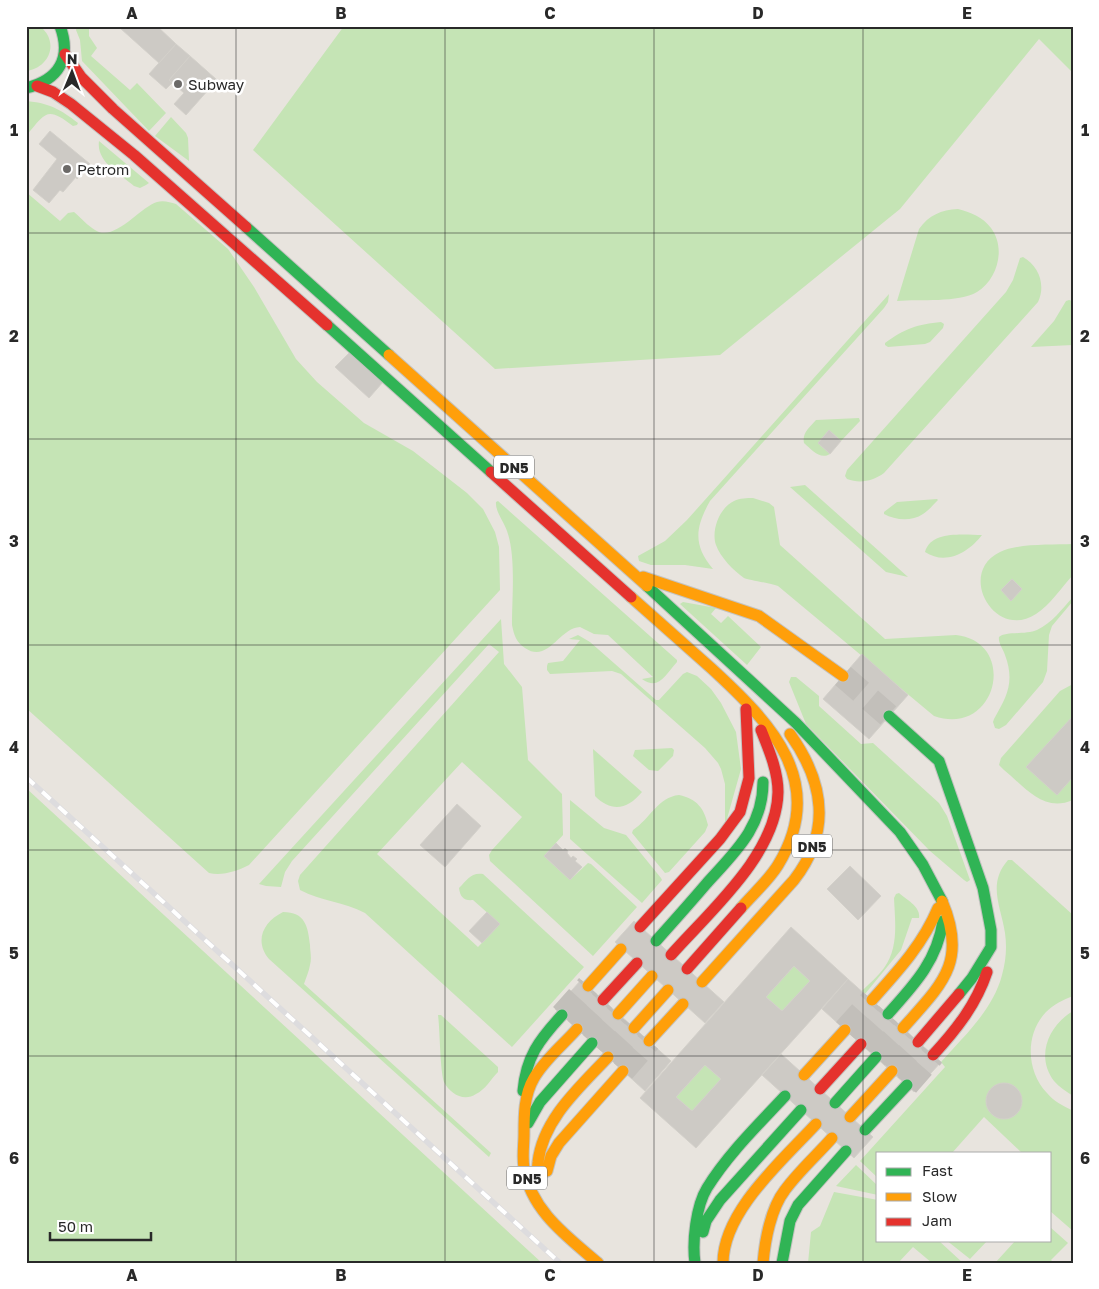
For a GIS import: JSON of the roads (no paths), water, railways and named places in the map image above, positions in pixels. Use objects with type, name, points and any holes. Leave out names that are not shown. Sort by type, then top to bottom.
[{"type":"highway","name":"DN5","points":[[32,87],[54,75],[62,65],[66,42],[60,26]]},
{"type":"highway","name":"DN5","points":[[65,54],[74,68],[95,91],[147,140],[634,574],[796,723],[900,832],[932,878],[949,915],[953,931],[952,955],[949,968],[940,986],[903,1028]]},
{"type":"highway","name":"DN5","points":[[32,87],[53,92],[71,104],[187,201],[745,700],[769,726],[789,757],[795,776],[798,793],[798,815],[795,832],[778,866],[687,969]]},
{"type":"highway","name":"DN5","points":[[634,574],[758,616],[843,676]]},
{"type":"highway","name":"DN5","points":[[671,955],[751,866],[769,837],[774,822],[778,791],[775,774],[764,736],[745,700]]},
{"type":"highway","name":"DN5","points":[[702,982],[796,878],[810,855],[818,829],[820,813],[819,795],[811,768],[803,753],[788,732],[777,721],[745,700]]},
{"type":"highway","points":[[656,941],[736,852],[754,826],[762,804],[761,765],[745,700]]},
{"type":"highway","points":[[640,927],[720,839],[740,812],[749,778],[745,700]]},
{"type":"highway","points":[[889,716],[939,761],[983,888],[988,910],[991,946],[988,968],[978,995],[959,1027],[933,1055]]},
{"type":"highway","name":"DN5","points":[[888,1014],[922,974],[935,955],[943,929],[944,916],[941,899]]},
{"type":"highway","points":[[872,1000],[910,957],[932,924],[941,899]]},
{"type":"highway","points":[[918,1042],[972,978],[991,946]]},
{"type":"highway","points":[[588,986],[622,949]]},
{"type":"highway","points":[[603,1000],[637,962]]},
{"type":"highway","points":[[618,1014],[652,976]]},
{"type":"highway","points":[[634,1028],[668,990]]},
{"type":"highway","points":[[649,1041],[683,1004]]},
{"type":"highway","name":"DN5","points":[[562,1015],[541,1038],[532,1050],[528,1060],[523,1086],[523,1153],[525,1173],[535,1198],[547,1217],[598,1263]]},
{"type":"highway","name":"DN5","points":[[523,1112],[530,1087],[537,1074],[577,1029]]},
{"type":"highway","points":[[804,1075],[845,1030]]},
{"type":"highway","name":"DN5","points":[[524,1134],[540,1102],[592,1043]]},
{"type":"highway","points":[[820,1089],[861,1044]]},
{"type":"highway","name":"DN5","points":[[547,1217],[538,1178],[542,1141],[559,1112],[608,1057]]},
{"type":"highway","points":[[835,1103],[876,1057]]},
{"type":"highway","name":"DN5","points":[[547,1217],[544,1192],[545,1178],[551,1156],[567,1133],[622,1071]]},
{"type":"highway","points":[[850,1117],[892,1071]]},
{"type":"highway","points":[[866,1130],[907,1085]]},
{"type":"highway","points":[[696,1263],[693,1251],[696,1219],[706,1189],[737,1149],[785,1096]]},
{"type":"highway","points":[[696,1263],[698,1248],[706,1221],[715,1207],[801,1110]]},
{"type":"highway","points":[[723,1263],[724,1244],[736,1218],[754,1194],[816,1124]]},
{"type":"highway","points":[[763,1263],[765,1243],[773,1215],[784,1191],[832,1138]]},
{"type":"highway","points":[[782,1263],[790,1221],[798,1205],[846,1151]]},
{"type":"tunnel","points":[[843,676],[889,716]]},
{"type":"tunnel","points":[[562,1015],[588,986]]},
{"type":"tunnel","points":[[577,1029],[603,1000]]},
{"type":"tunnel","points":[[845,1030],[872,1000]]},
{"type":"tunnel","points":[[592,1043],[618,1014]]},
{"type":"tunnel","points":[[861,1044],[888,1014]]},
{"type":"tunnel","points":[[608,1057],[634,1028]]},
{"type":"tunnel","points":[[876,1057],[903,1028]]},
{"type":"tunnel","points":[[623,1071],[649,1041]]},
{"type":"tunnel","points":[[892,1071],[918,1042]]},
{"type":"tunnel","points":[[907,1085],[933,1055]]},
{"type":"railway","points":[[26,777],[560,1263]]},
{"type":"place","name":"Subway","points":[[178,84]]},
{"type":"place","name":"Petrom","points":[[67,169]]}]
